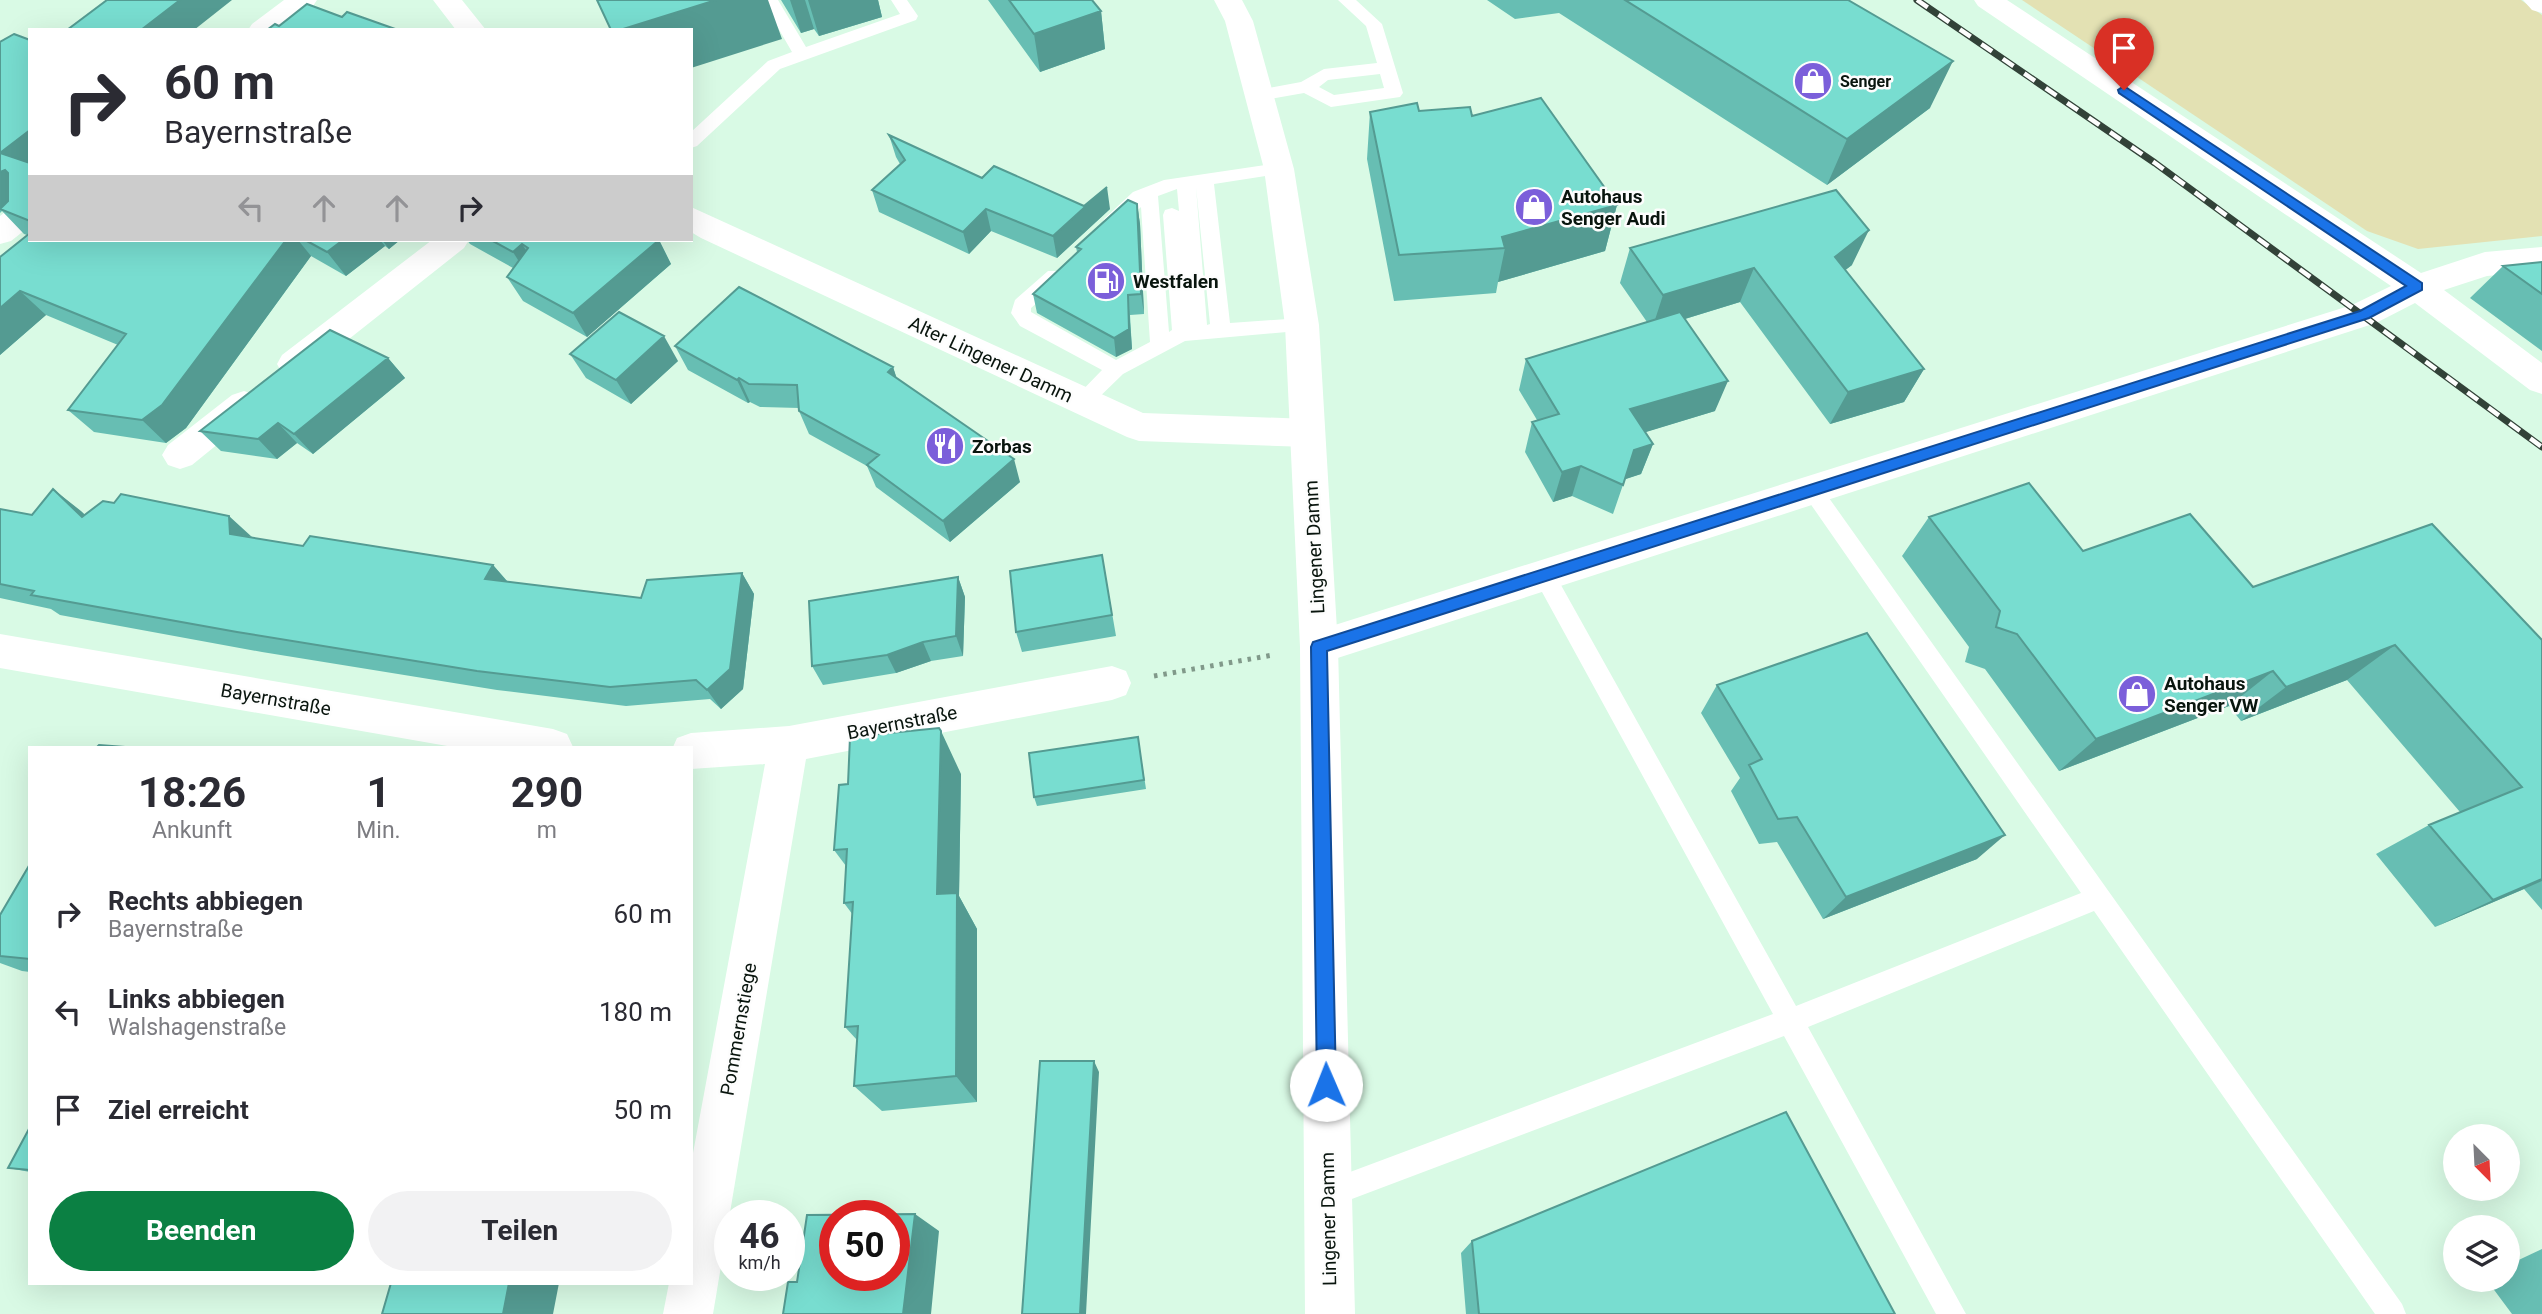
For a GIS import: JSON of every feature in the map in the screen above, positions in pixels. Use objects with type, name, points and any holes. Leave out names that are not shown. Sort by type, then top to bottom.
[{"type":"street","points":[[265,28],[303,0]]},
{"type":"street","points":[[447,0],[470,28]]},
{"type":"street","name":"Lingener Damm","points":[[1228,0],[1239,21],[1279,169],[1302,325],[1319,647],[1330,1314]]},
{"type":"street","points":[[1988,0],[2417,287],[2542,381]]},
{"type":"street","points":[[2537,0],[2542,4]]},
{"type":"street","points":[[0,233],[28,211]]},
{"type":"street","name":"Alter Lingener Damm","points":[[693,219],[1139,427],[1308,433]]},
{"type":"street","points":[[180,455],[450,242]]},
{"type":"street","points":[[1319,647],[2364,314],[2417,287],[2485,264],[2542,259]]},
{"type":"street","name":"Bayernstraße","points":[[0,651],[546,746]]},
{"type":"street","name":"Bayernstraße","points":[[693,751],[789,744],[1112,683]]},
{"type":"street","name":"Pommernstiege","points":[[688,1314],[789,744]]},
{"type":"lane","points":[[770,0],[802,55]]},
{"type":"lane","points":[[693,140],[774,65],[910,16],[899,0]]},
{"type":"lane","points":[[1306,87],[1331,100],[1394,93],[1374,24],[1346,0]]},
{"type":"lane","points":[[1259,95],[1306,87],[1324,75],[1387,67]]},
{"type":"lane","points":[[1092,241],[1140,197],[1149,193],[1186,181],[1279,169]]},
{"type":"lane","points":[[1186,181],[1221,331]]},
{"type":"lane","points":[[1186,181],[1190,334]]},
{"type":"lane","points":[[1149,193],[1160,346]]},
{"type":"lane","points":[[1072,259],[1021,306],[1021,313],[1027,321],[1116,369]]},
{"type":"lane","points":[[1082,401],[1116,369],[1190,334],[1302,325]]},
{"type":"lane","points":[[1812,490],[2392,1314]]},
{"type":"lane","points":[[1544,575],[1952,1314]]},
{"type":"lane","points":[[1328,1194],[1790,1021],[2100,897]]},
{"type":"path","points":[[1112,683],[1319,647]]},
{"type":"shaded area","points":[[2022,0],[2521,0],[2542,15],[2542,236],[2418,249],[2367,231]]},
{"type":"building","points":[[107,0],[180,0],[144,28],[70,28]]},
{"type":"building","points":[[597,0],[716,0],[626,28],[610,28]]},
{"type":"building","points":[[1009,0],[1092,0],[1101,11],[1034,34]]},
{"type":"building","points":[[1625,0],[1848,0],[1953,61],[1847,139]]},
{"type":"building","points":[[307,4],[342,17],[347,12],[392,28],[270,28],[275,24],[279,26]]},
{"type":"building","points":[[14,34],[28,39],[28,132],[0,153],[0,42]]},
{"type":"building","points":[[1541,98],[1617,205],[1502,237],[1505,248],[1399,255],[1370,112],[1417,103],[1419,111],[1470,107],[1472,116]]},
{"type":"building","points":[[889,135],[982,178],[994,166],[1084,206],[1107,187],[1053,236],[986,209],[963,232],[872,190],[905,160]]},
{"type":"building","points":[[0,153],[28,162],[28,220],[0,209],[8,201],[8,173],[5,170],[0,172]]},
{"type":"building","points":[[1836,190],[1869,230],[1835,257],[1924,369],[1848,392],[1754,268],[1663,295],[1630,248]]},
{"type":"building","name":"Westfalen","points":[[1128,200],[1137,204],[1141,294],[1128,295],[1129,329],[1114,338],[1033,294],[1081,249],[1076,247]]},
{"type":"building","points":[[28,235],[28,242],[284,242],[162,405],[142,420],[68,410],[126,334],[20,291],[0,308],[0,257]]},
{"type":"building","points":[[309,242],[340,242],[327,252]]},
{"type":"building","points":[[495,242],[657,242],[573,313],[507,277],[528,248],[522,244],[513,252]]},
{"type":"building","points":[[2542,262],[2542,294],[2503,266]]},
{"type":"building","points":[[739,287],[893,367],[888,372],[1014,459],[943,521],[867,465],[879,455],[799,411],[797,385],[749,384],[675,346]]},
{"type":"building","points":[[619,312],[664,336],[616,380],[570,354]]},
{"type":"building","points":[[1680,312],[1728,381],[1630,409],[1653,444],[1634,450],[1623,485],[1581,466],[1562,472],[1532,422],[1559,414],[1526,359]]},
{"type":"building","points":[[330,330],[388,358],[294,434],[278,423],[258,439],[200,431]]},
{"type":"building","points":[[2029,483],[2083,551],[2190,514],[2253,587],[2432,524],[2542,640],[2542,879],[2493,900],[2429,825],[2522,787],[2395,645],[2286,687],[2273,671],[2096,739],[2017,634],[1996,627],[2000,611],[1929,517]]},
{"type":"building","points":[[53,489],[82,517],[103,501],[114,503],[121,494],[229,516],[230,534],[303,546],[310,536],[493,565],[485,579],[641,598],[647,580],[742,573],[730,669],[707,690],[696,680],[610,687],[477,671],[237,632],[31,595],[34,591],[0,584],[0,509],[32,515]]},
{"type":"building","points":[[1102,555],[1112,615],[1016,632],[1010,571]]},
{"type":"building","points":[[958,577],[956,636],[923,642],[887,655],[812,666],[809,601]]},
{"type":"building","points":[[1867,633],[2005,835],[1846,897],[1797,817],[1778,819],[1749,765],[1762,759],[1717,685]]},
{"type":"building","points":[[939,728],[937,894],[957,893],[956,1076],[854,1086],[858,1026],[845,1027],[853,902],[844,903],[847,849],[834,850],[839,785],[848,784],[850,737]]},
{"type":"building","points":[[1138,737],[1144,780],[1034,797],[1029,753]]},
{"type":"building","points":[[28,867],[28,959],[0,956],[0,915]]},
{"type":"building","points":[[1040,1061],[1094,1061],[1080,1314],[1022,1314]]},
{"type":"building","points":[[1786,1112],[1895,1314],[1479,1314],[1472,1241]]},
{"type":"building","points":[[28,1131],[28,1170],[8,1168]]},
{"type":"building","points":[[910,1214],[915,1214],[910,1256]]},
{"type":"building","points":[[807,1215],[819,1215],[819,1291],[906,1291],[903,1314],[783,1314],[787,1291],[805,1291]]},
{"type":"building","points":[[390,1285],[509,1285],[503,1314],[382,1314]]},
{"type":"railway","points":[[1917,0],[2155,163],[2542,447]]},
{"type":"place","name":"Senger","points":[[1813,81]]},
{"type":"place","name":"Autohaus Senger Audi","points":[[1534,207]]},
{"type":"place","name":"Westfalen","points":[[1106,281]]},
{"type":"place","name":"Zorbas","points":[[945,446]]},
{"type":"place","name":"Autohaus Senger VW","points":[[2137,694]]},
{"type":"route","points":[[1326,1085],[1319,647],[2364,314],[2417,287],[2124,90]]}]
